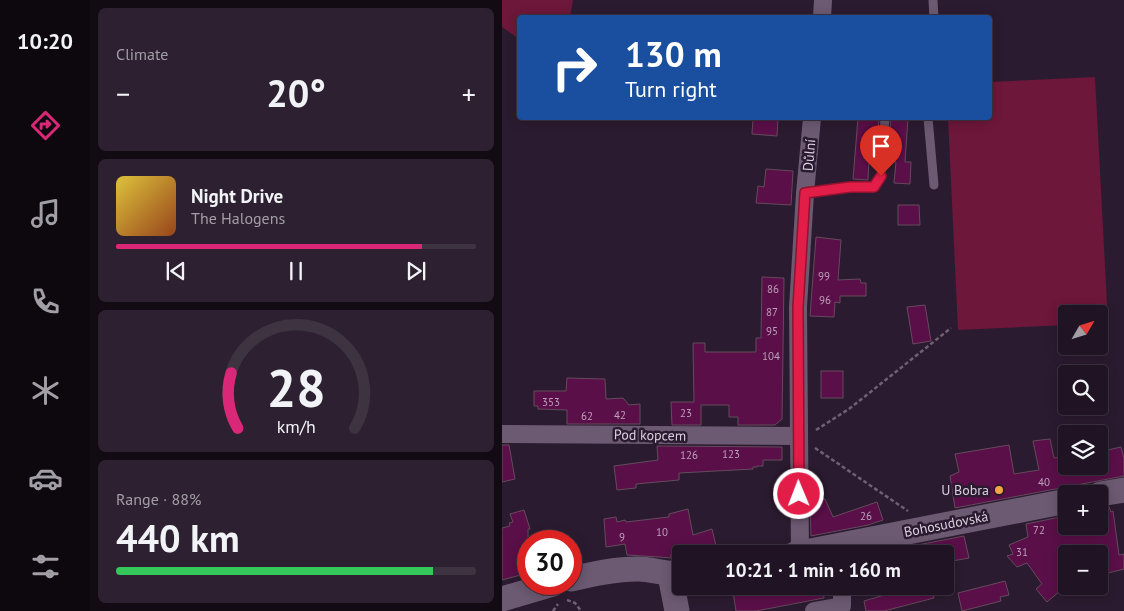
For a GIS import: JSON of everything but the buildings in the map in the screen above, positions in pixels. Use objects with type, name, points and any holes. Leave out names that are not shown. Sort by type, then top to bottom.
[{"type":"street","points":[[822,15],[823,0]]},
{"type":"street","name":"Důlní","points":[[797,545],[798,307],[812,120]]},
{"type":"street","name":"Pod kopcem","points":[[502,434],[798,436]]},
{"type":"street","points":[[1108,493],[1124,490]]},
{"type":"street","name":"Bohosudovská","points":[[858,545],[932,527],[1058,502]]},
{"type":"street","points":[[582,580],[604,571],[639,569],[672,573]]},
{"type":"street","points":[[502,599],[524,595]]},
{"type":"street","points":[[677,595],[677,611]]},
{"type":"street","points":[[814,611],[842,606],[842,595]]},
{"type":"lane","points":[[933,0],[934,15]]},
{"type":"lane","points":[[805,193],[850,187],[874,187],[881,176],[885,120]]},
{"type":"lane","points":[[928,120],[934,185]]},
{"type":"path","points":[[798,436],[810,434],[849,409],[951,328]]},
{"type":"path","points":[[798,436],[932,527]]},
{"type":"path","points":[[569,595],[581,611]]},
{"type":"shaded area","points":[[502,0],[573,0],[570,15],[517,15],[517,38],[502,27]]},
{"type":"shaded area","points":[[1095,77],[1107,305],[1058,305],[1058,325],[958,330],[948,120],[992,120],[992,82]]},
{"type":"place","name":"U Bobra","points":[[999,490]]},
{"type":"route","points":[[799,494],[798,307],[805,193],[850,187],[874,187],[881,176]]}]
